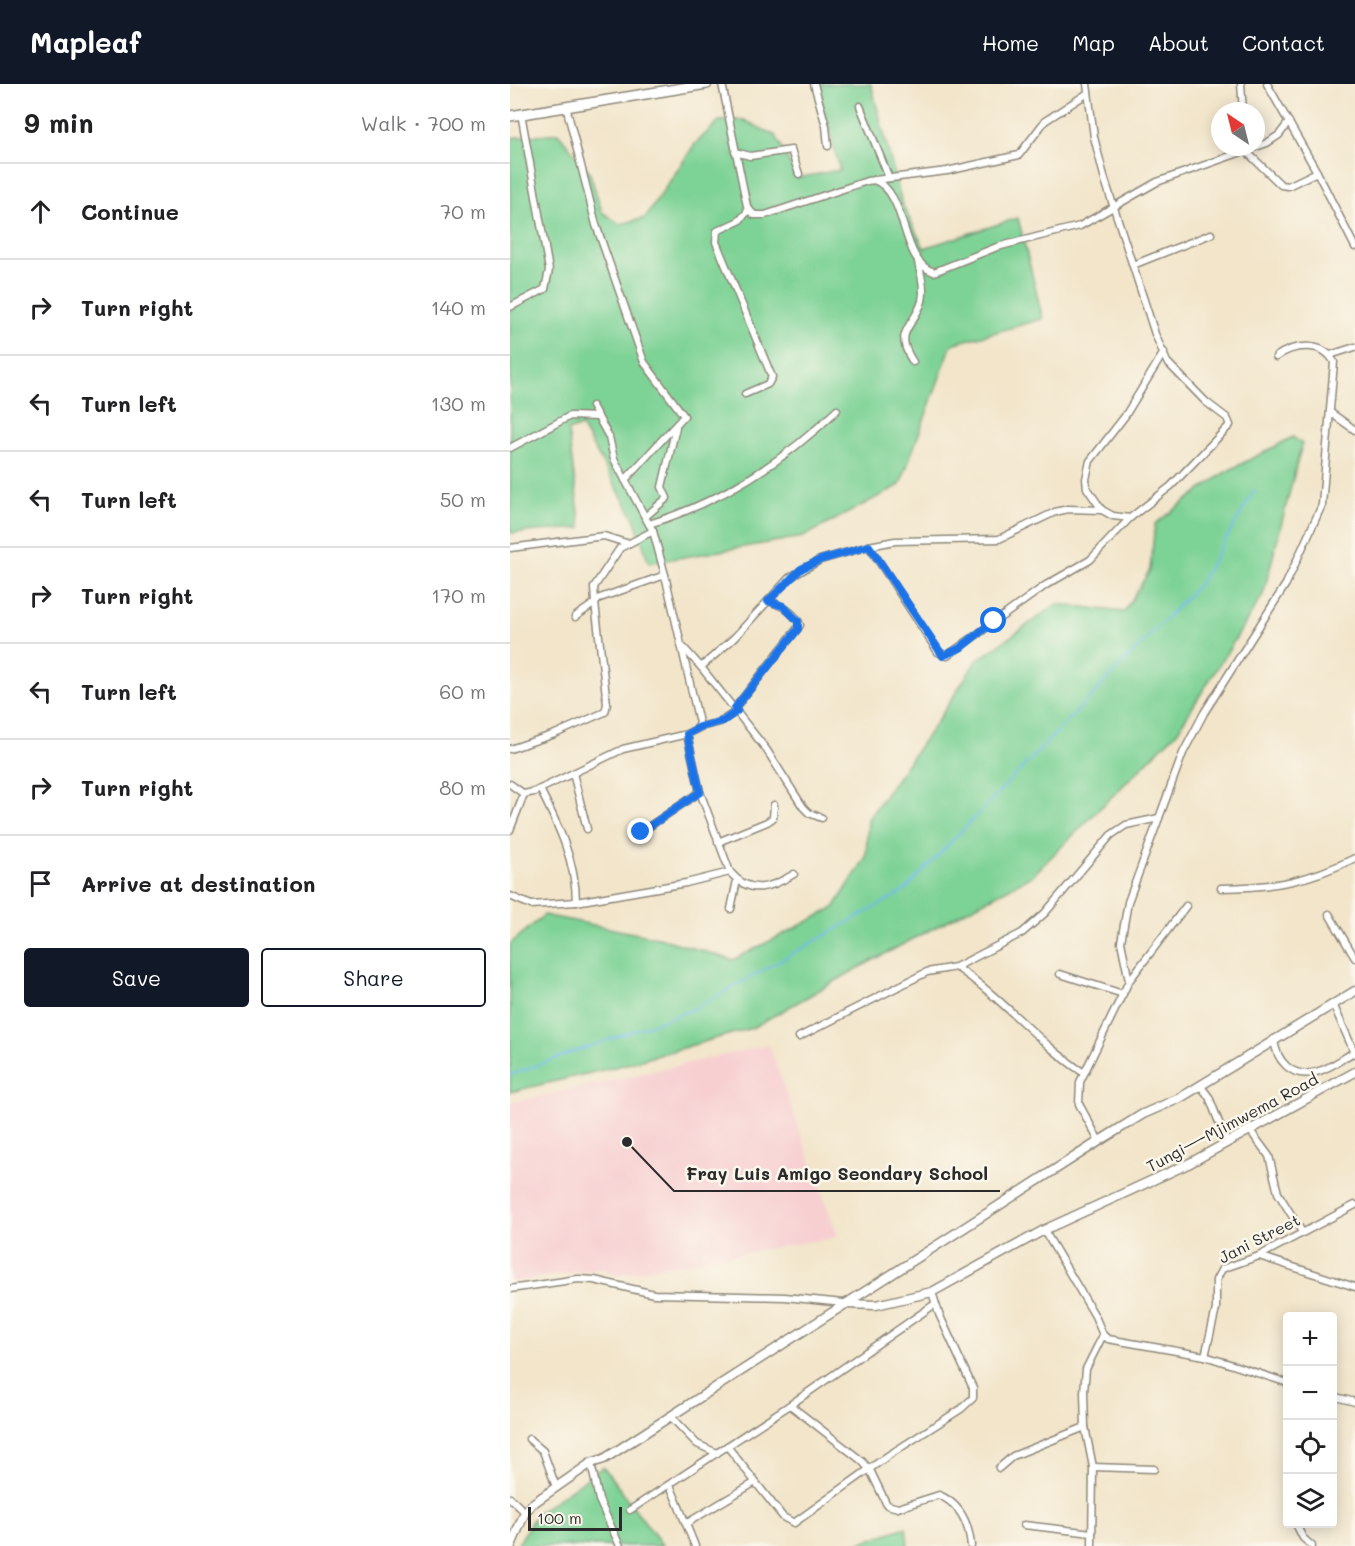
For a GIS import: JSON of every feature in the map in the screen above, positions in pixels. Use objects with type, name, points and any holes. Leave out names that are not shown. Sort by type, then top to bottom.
[{"type":"main road","points":[[510,116],[707,84]]},
{"type":"street","points":[[722,84],[748,208],[754,215],[765,215],[874,180],[946,171],[1019,155],[1045,121],[1088,93]]},
{"type":"street","points":[[814,84],[826,126],[828,146]]},
{"type":"street","points":[[869,546],[938,652],[947,656],[1046,585],[1090,560],[1130,518],[1171,486],[1230,425],[1227,418],[1206,402],[1167,362],[1133,264],[1094,137],[1087,84]]},
{"type":"street","points":[[1241,84],[1242,102]]},
{"type":"street","points":[[1267,84],[1317,172],[1355,248]]},
{"type":"street","points":[[566,106],[596,225],[644,362],[683,414],[683,419],[676,427],[625,480]]},
{"type":"street","points":[[860,106],[889,178]]},
{"type":"street","points":[[510,307],[545,289],[549,270],[521,113]]},
{"type":"street","points":[[1265,143],[1273,140],[1289,122]]},
{"type":"street","points":[[735,152],[750,156],[791,150],[799,174]]},
{"type":"street","points":[[918,261],[924,268],[934,272],[998,247],[1080,225],[1156,182],[1228,156]]},
{"type":"street","points":[[1251,156],[1281,185],[1288,186],[1317,172]]},
{"type":"street","points":[[874,180],[886,187],[891,194],[918,261],[923,298],[908,324],[903,339],[906,352],[913,362]]},
{"type":"street","points":[[745,394],[768,384],[772,378],[729,276],[715,235],[720,229],[745,217],[748,208]]},
{"type":"street","points":[[1133,264],[1211,234]]},
{"type":"street","points":[[1330,355],[1355,347]]},
{"type":"street","points":[[1129,981],[1123,959],[1123,924],[1128,902],[1183,753],[1204,713],[1286,584],[1322,505],[1334,374],[1330,355],[1320,348],[1292,348],[1276,357]]},
{"type":"street","points":[[1102,510],[1087,488],[1086,479],[1090,461],[1125,416],[1164,352]]},
{"type":"street","points":[[592,406],[609,437],[614,459],[653,531],[700,727]]},
{"type":"street","points":[[647,521],[743,484],[810,436],[837,410]]},
{"type":"street","points":[[1331,413],[1355,430]]},
{"type":"street","points":[[510,448],[570,416],[598,417]]},
{"type":"street","points":[[647,521],[667,498],[662,487],[676,427]]},
{"type":"street","points":[[701,667],[734,638],[801,569],[820,560],[869,546],[931,539],[999,539],[1055,512],[1068,509],[1102,510],[1113,516],[1130,518]]},
{"type":"street","points":[[510,749],[555,735],[605,711],[607,704],[594,586],[626,543],[653,531]]},
{"type":"street","points":[[510,548],[604,536],[626,543]]},
{"type":"street","points":[[575,617],[600,598],[665,575]]},
{"type":"street","points":[[524,794],[540,789],[623,749],[687,734],[700,727],[720,722],[736,709],[800,625],[783,606],[768,601]]},
{"type":"street","points":[[682,647],[736,709],[766,748],[803,807],[809,813],[822,818]]},
{"type":"street","points":[[687,734],[700,792],[730,872],[745,886],[761,889],[794,874]]},
{"type":"street","points":[[573,773],[587,829]]},
{"type":"street","points":[[510,784],[524,794]]},
{"type":"street","points":[[540,789],[557,822],[568,852],[576,902]]},
{"type":"street","points":[[641,832],[700,792]]},
{"type":"street","points":[[510,830],[524,794]]},
{"type":"street","points":[[718,842],[767,822],[772,818],[774,805]]},
{"type":"street","points":[[800,1037],[927,972],[956,967],[1022,933],[1040,919],[1086,862],[1119,828],[1159,818]]},
{"type":"street","points":[[1221,888],[1256,887],[1300,881],[1355,858]]},
{"type":"street","points":[[510,896],[531,905],[576,902],[686,883],[730,872]]},
{"type":"street","points":[[731,909],[737,880]]},
{"type":"street","points":[[1099,1141],[1077,1096],[1084,1072],[1129,981],[1186,906]]},
{"type":"street","points":[[1329,914],[1355,958]]},
{"type":"street","points":[[956,967],[999,999],[1047,1045],[1084,1072]]},
{"type":"street","points":[[1060,974],[1124,994]]},
{"type":"street","points":[[511,1546],[525,1512],[556,1486],[591,1463],[604,1459],[1099,1141],[1143,1114],[1200,1085],[1274,1038],[1355,991]]},
{"type":"street","points":[[1274,1038],[1279,1060],[1294,1070],[1315,1073],[1355,1053],[1333,1004]]},
{"type":"street","name":"Tungi—Mjimwema Road","points":[[843,1304],[876,1305],[932,1292],[1044,1230],[1122,1196],[1227,1143],[1355,1072]]},
{"type":"street","points":[[1200,1085],[1209,1097],[1227,1143]]},
{"type":"street","points":[[1249,1129],[1264,1146],[1269,1156],[1278,1193],[1302,1232]]},
{"type":"street","name":"Jani Street","points":[[1205,1356],[1216,1309],[1218,1275],[1222,1269],[1259,1256],[1355,1205]]},
{"type":"street","points":[[1044,1230],[1103,1335],[1108,1339],[1205,1356],[1283,1382]]},
{"type":"street","points":[[1259,1256],[1355,1287]]},
{"type":"street","points":[[510,1289],[578,1279],[594,1280],[654,1294],[784,1296],[843,1304]]},
{"type":"street","points":[[727,1446],[783,1517],[794,1523],[829,1495],[961,1409],[972,1398],[973,1388],[935,1304],[932,1292]]},
{"type":"street","points":[[630,1510],[790,1405],[935,1304]]},
{"type":"street","points":[[1092,1546],[1093,1467],[1085,1427],[1084,1378],[1103,1335]]},
{"type":"street","points":[[604,1459],[606,1454],[704,1390],[711,1390]]},
{"type":"street","points":[[1337,1397],[1355,1402]]},
{"type":"street","points":[[790,1405],[855,1454],[870,1470],[883,1500],[892,1508],[898,1508],[933,1495],[939,1495],[951,1502],[966,1523],[971,1546]]},
{"type":"street","points":[[670,1416],[696,1444],[717,1453]]},
{"type":"street","points":[[999,1468],[1013,1456],[1085,1427]]},
{"type":"street","points":[[529,1439],[543,1450],[556,1486]]},
{"type":"street","points":[[591,1463],[599,1500],[621,1546]]},
{"type":"street","points":[[1093,1467],[1154,1469]]},
{"type":"street","points":[[687,1523],[754,1483]]},
{"type":"street","points":[[670,1485],[695,1546]]},
{"type":"street","points":[[510,1498],[525,1512]]},
{"type":"street","points":[[1024,1525],[1092,1533]]},
{"type":"street","points":[[1298,1528],[1303,1538],[1312,1546]]},
{"type":"shaded area","points":[[769,1045],[838,1237],[615,1275],[602,1268],[510,1282],[510,1103]]},
{"type":"green space","points":[[817,84],[871,84],[902,204],[924,248],[1018,218],[1043,319],[952,344],[900,485],[803,537],[649,563],[634,518],[581,426],[568,431],[581,528],[510,533],[510,138],[558,133],[589,171],[602,212],[620,224],[645,218],[695,144],[719,121],[744,120],[776,136],[797,178],[840,170]]},
{"type":"green space","points":[[1293,437],[1302,444],[1263,595],[1177,732],[1032,876],[862,966],[752,1028],[623,1065],[510,1092],[510,944],[544,915],[663,939],[733,960],[834,908],[866,857],[868,819],[941,716],[976,661],[1057,604],[1124,612],[1150,570],[1155,524],[1224,473]]},
{"type":"green space","points":[[603,1467],[663,1546],[517,1546],[536,1514]]},
{"type":"green space","points":[[906,1527],[908,1546],[849,1546],[857,1544]]},
{"type":"waterway","points":[[510,1075],[694,1009],[904,891],[1199,584],[1255,490]]},
{"type":"place","name":"Fray Luis Amigo Seondary School","points":[[627,1142]]},
{"type":"route","points":[[641,832],[700,792],[687,734],[695,732],[700,727],[723,721],[737,711],[735,708],[798,629],[800,623],[783,606],[768,601],[789,578],[801,569],[820,560],[869,546],[938,652],[943,656],[960,648],[994,621]]}]
